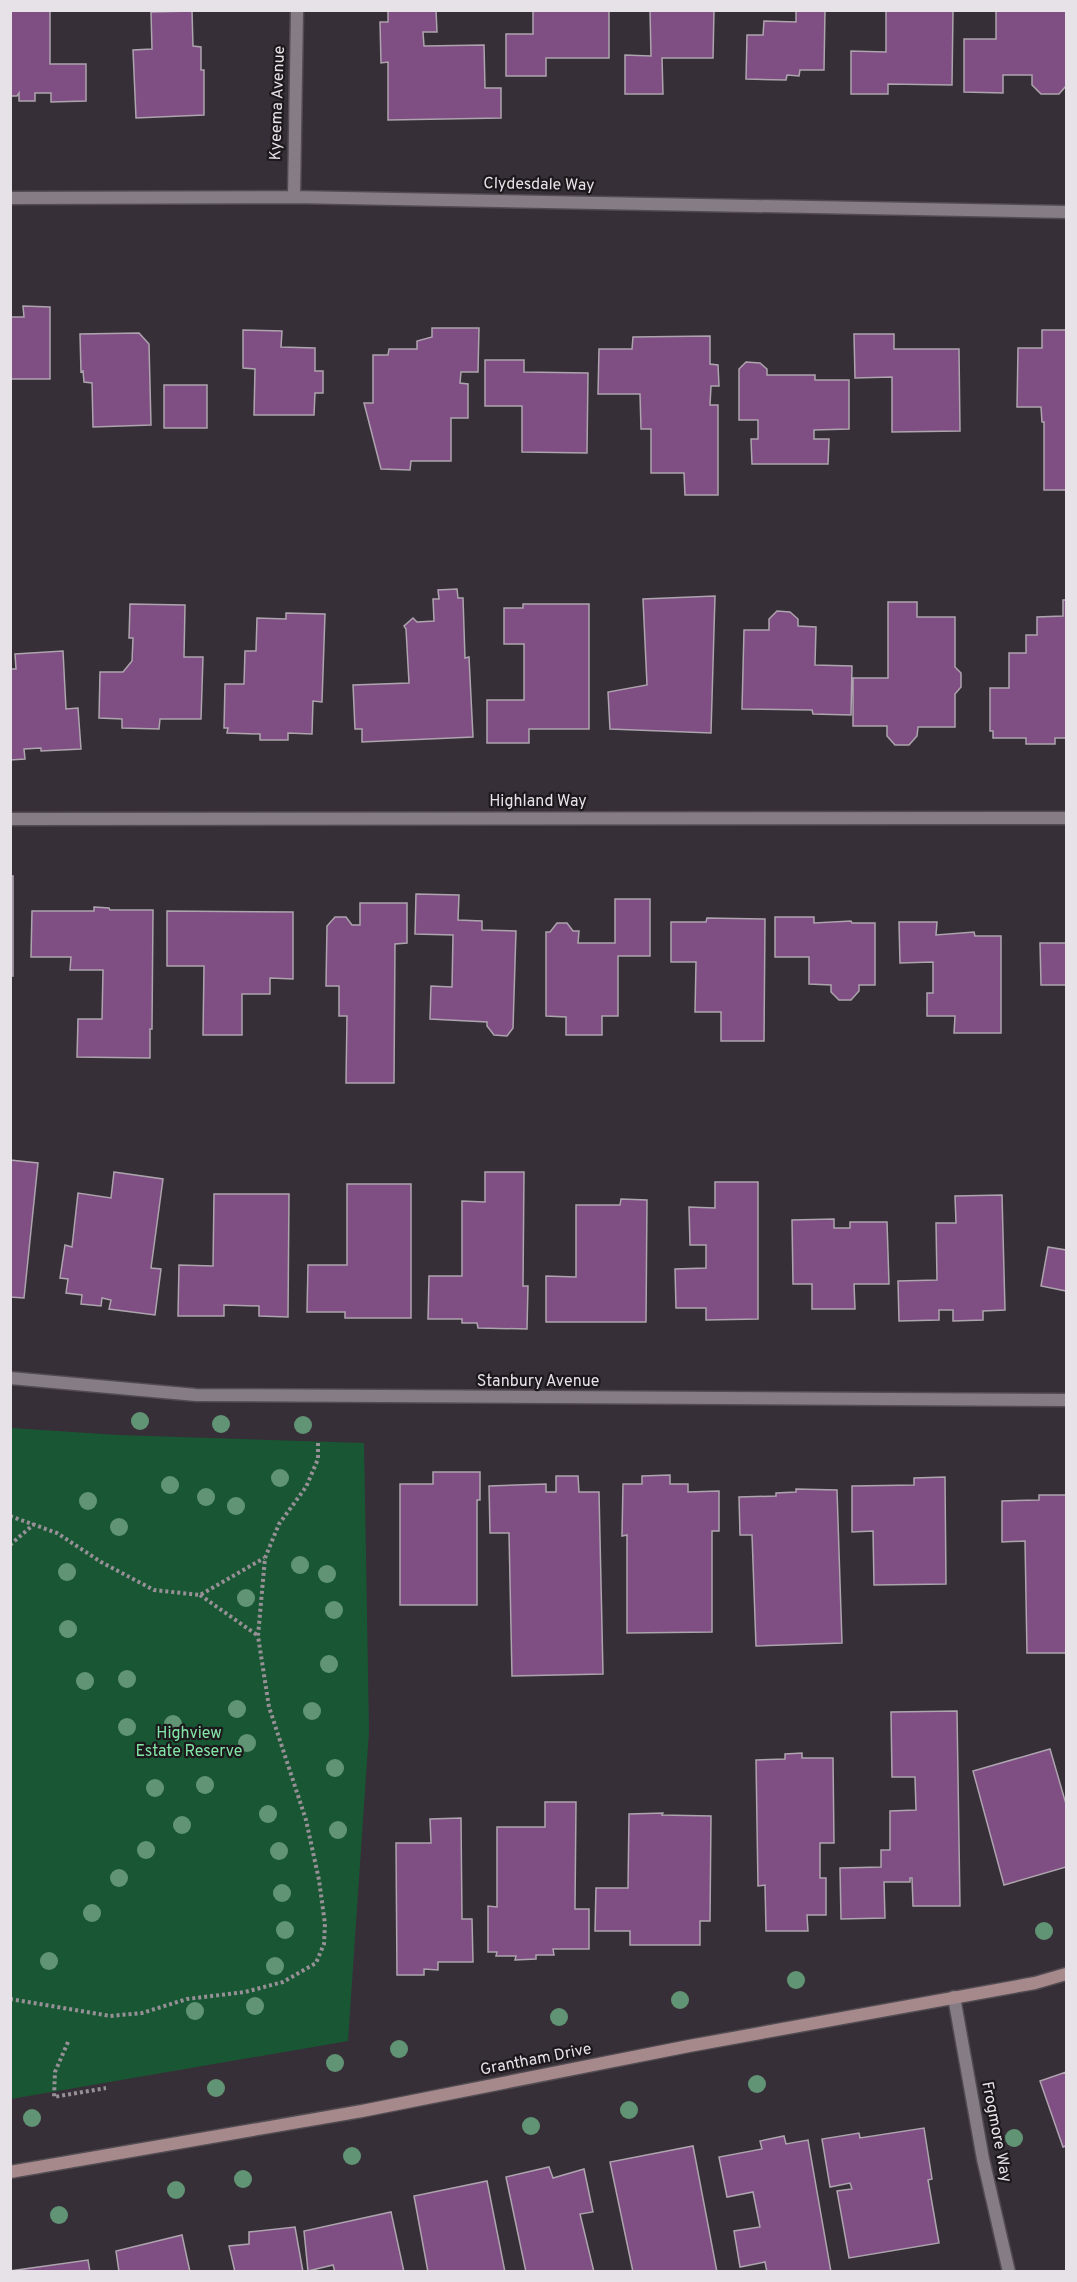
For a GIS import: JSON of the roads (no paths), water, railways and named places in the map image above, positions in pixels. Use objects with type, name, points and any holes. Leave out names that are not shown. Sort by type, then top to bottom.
[{"type":"street","name":"Kyeema Avenue","points":[[294,196],[297,10]]},
{"type":"street","name":"Clydesdale Way","points":[[10,198],[294,196],[1066,212]]},
{"type":"street","name":"Highland Way","points":[[10,819],[1066,818]]},
{"type":"street","name":"Stanbury Avenue","points":[[10,1378],[207,1395],[1066,1400]]},
{"type":"street","name":"Grantham Drive","points":[[10,2172],[362,2111],[689,2046],[1035,1983],[1066,1974]]},
{"type":"street","name":"Frogmore Way","points":[[954,1997],[983,2159],[1009,2271]]},
{"type":"park label","name":"Highview Estate Reserve","points":[[189,1743]]}]
